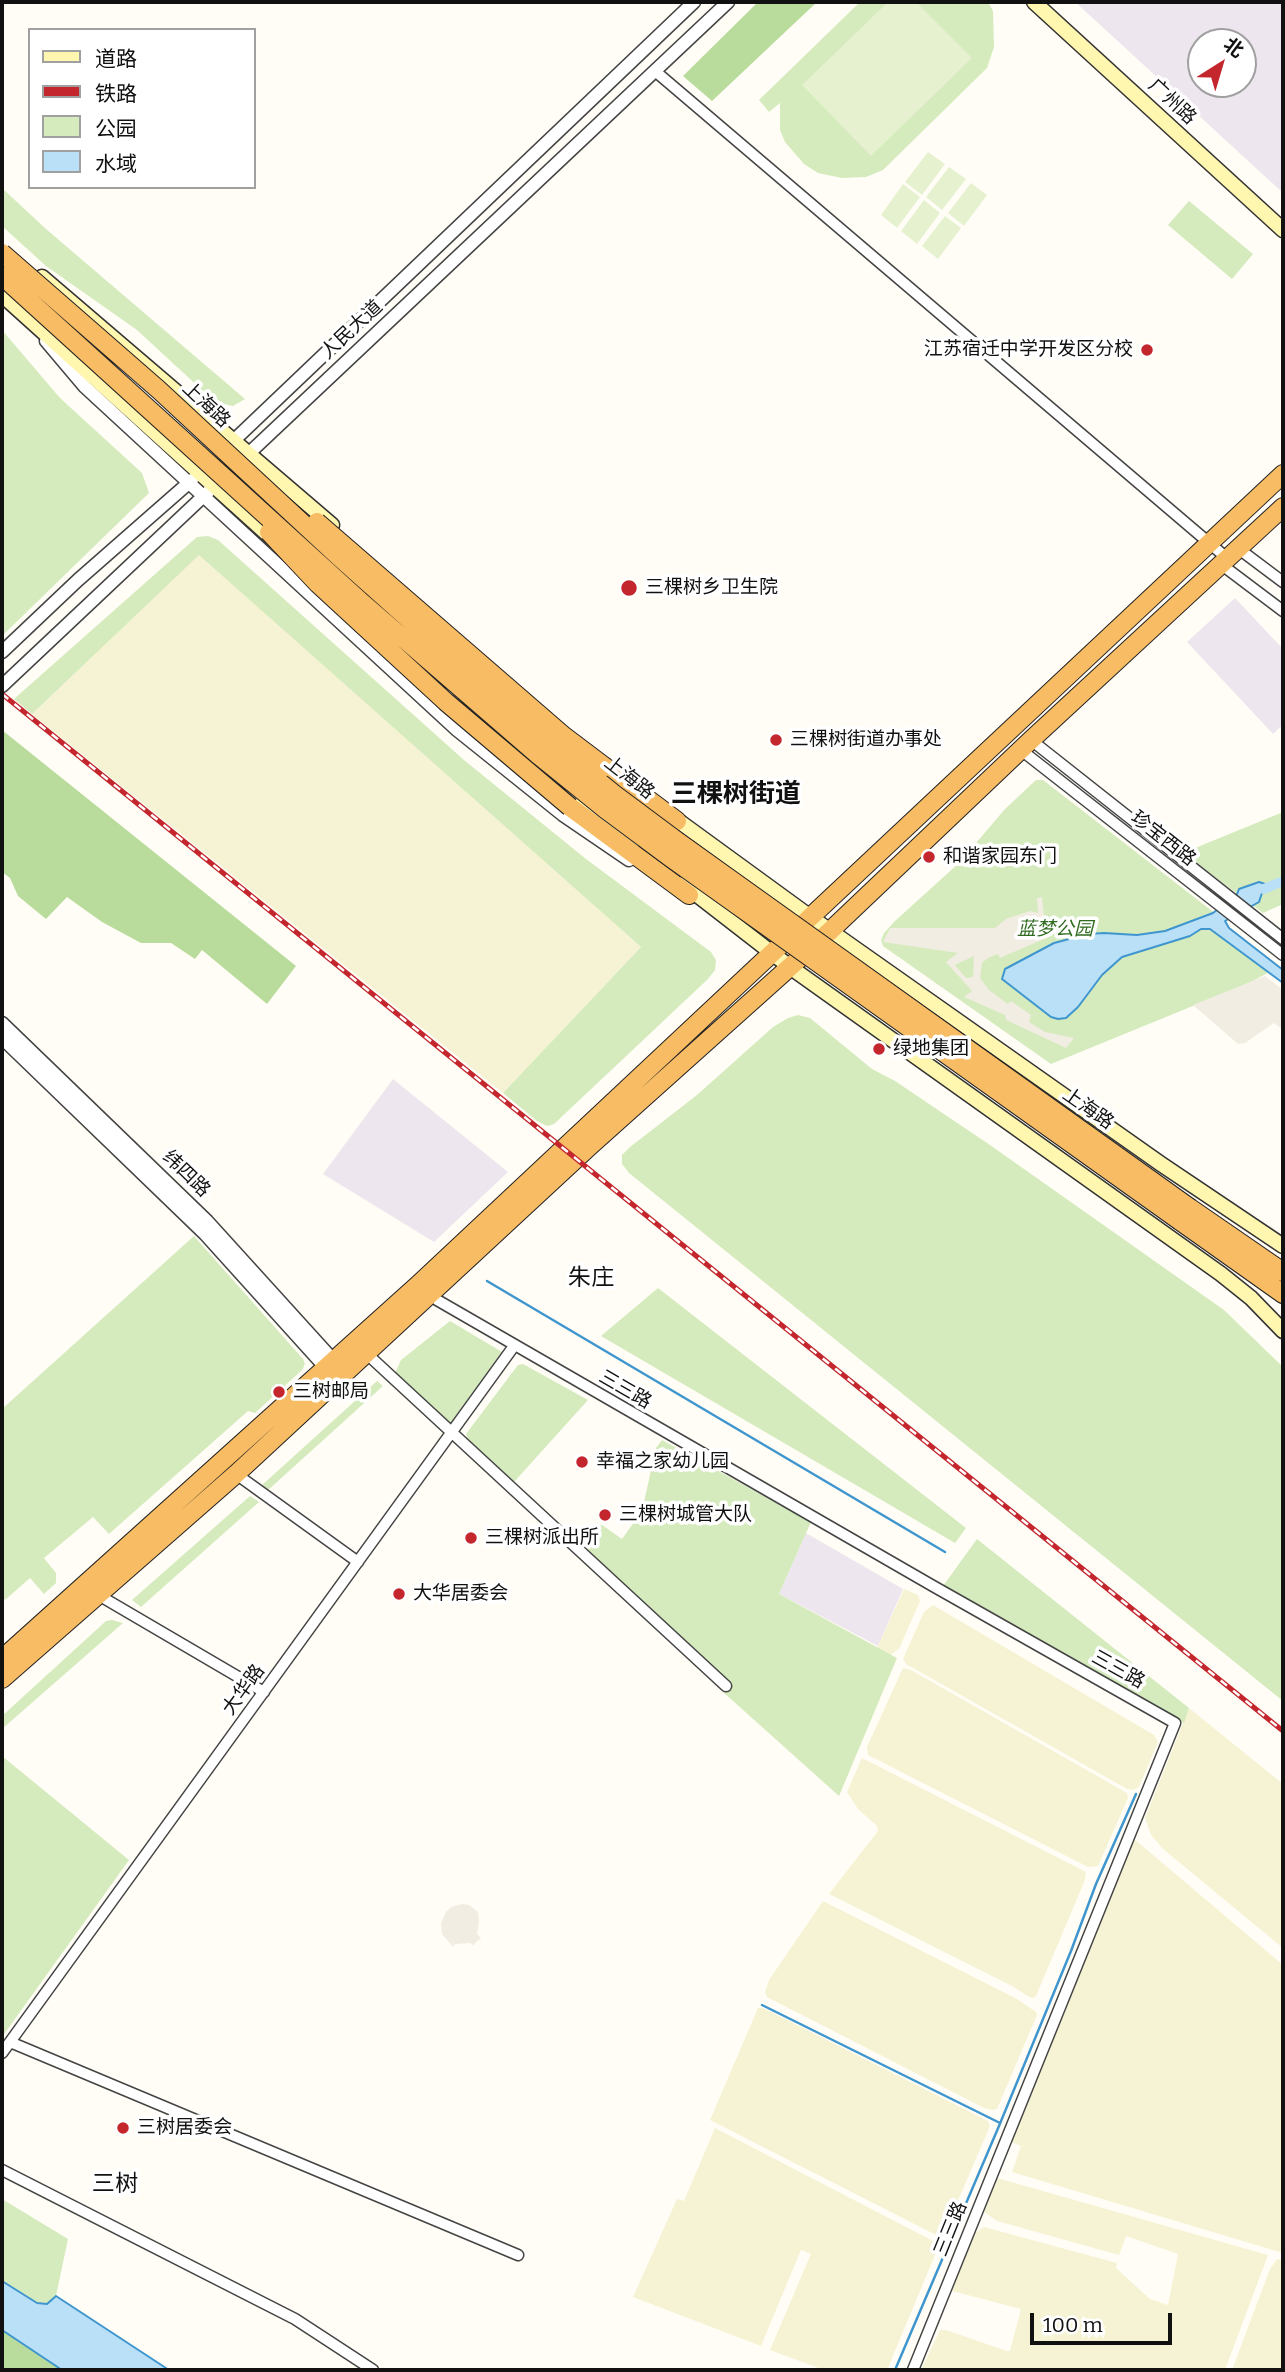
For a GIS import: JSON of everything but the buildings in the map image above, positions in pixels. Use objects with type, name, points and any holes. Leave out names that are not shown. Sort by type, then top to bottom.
[{"type":"highway","name":"上海路","points":[[2,253],[159,390],[339,557],[549,741],[614,794],[1185,1214],[1245,1266],[1283,1294]]},
{"type":"highway","name":"上海路","points":[[2,276],[406,642],[605,809],[671,858],[1185,1214],[1249,1248],[1283,1270]]},
{"type":"highway","points":[[100,364],[166,436],[254,516],[318,584],[446,702],[570,807],[689,895]]},
{"type":"highway","points":[[159,390],[347,546],[564,736],[677,821]]},
{"type":"highway","points":[[2,1679],[91,1590],[330,1364],[419,1284],[764,948],[809,916],[1283,474]]},
{"type":"highway","points":[[2,1659],[236,1474],[580,1155],[830,931],[1283,507]]},
{"type":"highway","points":[[1245,1266],[1264,1289],[1283,1303]]},
{"type":"main road","name":"广州路","points":[[1034,2],[1283,230]]},
{"type":"main road","name":"上海路","points":[[2,242],[396,579],[498,671],[677,821],[1150,1157],[1283,1247]]},
{"type":"main road","points":[[2,295],[209,492],[475,718],[764,948],[1221,1273],[1251,1298],[1283,1331]]},
{"type":"street","name":"人民大道","points":[[2,652],[78,580],[194,478],[694,2]]},
{"type":"street","name":"人民大道","points":[[2,686],[728,2]]},
{"type":"street","points":[[655,71],[1210,543],[1230,557],[1283,582]]},
{"type":"street","points":[[209,492],[457,730],[572,822],[609,848],[689,895],[764,948]]},
{"type":"street","points":[[1230,557],[1283,611]]},
{"type":"street","name":"珍宝西路","points":[[1026,745],[1283,939]]},
{"type":"street","name":"珍宝西路","points":[[1026,745],[1216,903],[1283,955]]},
{"type":"street","name":"纬四路","points":[[2,1023],[207,1221],[330,1364]]},
{"type":"street","name":"纬四路","points":[[2,1038],[205,1234],[330,1364]]},
{"type":"street","name":"三三路","points":[[437,1300],[1175,1723],[912,2370]]},
{"type":"street","name":"大华路","points":[[5,2048],[514,1346]]},
{"type":"street","points":[[367,1354],[726,1686]]},
{"type":"street","points":[[236,1474],[358,1562]]},
{"type":"street","points":[[91,1590],[264,1692]]},
{"type":"street","points":[[5,2048],[518,2255]]},
{"type":"street","points":[[2,2170],[295,2319],[373,2370]]},
{"type":"shaded area","points":[[1075,2],[1283,2],[1283,193]]},
{"type":"shaded area","points":[[199,554],[641,947],[503,1093],[32,714]]},
{"type":"shaded area","points":[[1235,598],[1283,649],[1283,725],[1273,734],[1187,642]]},
{"type":"shaded area","points":[[1042,897],[1046,938],[1000,958],[998,954],[988,958],[982,963],[980,978],[989,990],[1008,1004],[1011,1001],[1031,1015],[1029,1022],[1045,1032],[1074,1038],[1066,1048],[1006,1020],[1005,1015],[964,997],[972,991],[946,962],[958,953],[883,942],[890,928],[995,928],[1006,919],[1030,911],[1038,913],[1037,898]],"holes":[[[974,956],[973,977],[966,978],[955,965]]]},
{"type":"shaded area","points":[[1265,976],[1283,990],[1283,1030],[1274,1023],[1245,1043],[1238,1044],[1193,1005]]},
{"type":"shaded area","points":[[393,1079],[508,1172],[434,1242],[323,1174]]},
{"type":"shaded area","points":[[806,1533],[903,1589],[878,1646],[779,1594]]},
{"type":"shaded area","points":[[904,1589],[918,1595],[920,1601],[899,1649],[890,1655],[877,1648]]},
{"type":"shaded area","points":[[933,1605],[1154,1735],[1158,1742],[1139,1787],[1127,1789],[906,1664],[903,1659],[924,1612]]},
{"type":"shaded area","points":[[903,1668],[911,1670],[1127,1793],[1128,1798],[1098,1866],[1088,1867],[868,1755],[867,1747]]},
{"type":"shaded area","points":[[1189,1708],[1283,1784],[1283,1948],[1163,1849],[1151,1835],[1145,1818]]},
{"type":"shaded area","points":[[862,1758],[1086,1872],[1036,1996],[1029,1997],[829,1894],[878,1831],[877,1826],[858,1809],[847,1792]]},
{"type":"shaded area","points":[[1133,1838],[1283,1965],[1283,2253],[1012,2172],[1021,2146],[1011,2142]]},
{"type":"shaded area","points":[[823,1901],[1017,1999],[1036,2012],[997,2109],[984,2108],[767,1997],[765,1992],[769,1980]]},
{"type":"shaded area","points":[[469,1905],[478,1912],[477,1934],[481,1938],[473,1945],[455,1944],[453,1947],[442,1934],[441,1923],[451,1907]]},
{"type":"shaded area","points":[[758,2008],[763,2008],[988,2121],[990,2126],[942,2238],[710,2120]]},
{"type":"shaded area","points":[[715,2128],[937,2243],[938,2248],[887,2370],[824,2370],[770,2350],[811,2254],[801,2250],[761,2346],[633,2297],[677,2199],[684,2201]]},
{"type":"shaded area","points":[[997,2178],[1268,2255],[1225,2370],[921,2370],[940,2330],[1010,2351],[1021,2309],[952,2291],[969,2243],[974,2234],[984,2227],[1117,2263],[1116,2268],[1150,2299],[1168,2305],[1178,2254],[1126,2236],[1119,2255],[997,2221],[984,2212]]},
{"type":"shaded area","points":[[1277,2259],[1283,2260],[1283,2370],[1232,2370],[1270,2269]]},
{"type":"green space","points":[[758,2],[817,2],[712,101],[683,76]]},
{"type":"green space","points":[[860,2],[988,2],[993,11],[994,47],[987,68],[883,170],[866,177],[842,178],[818,173],[804,164],[785,142],[780,130],[780,103],[769,112],[759,100]]},
{"type":"green space","points":[[888,2],[916,2],[972,58],[871,156],[802,85]]},
{"type":"green space","points":[[928,152],[945,164],[922,195],[905,182]]},
{"type":"green space","points":[[949,167],[966,179],[942,210],[926,197]]},
{"type":"green space","points":[[971,183],[987,195],[964,226],[948,213]]},
{"type":"green space","points":[[903,184],[920,197],[897,228],[881,215]]},
{"type":"green space","points":[[2,188],[46,229],[245,399],[233,406],[215,402],[137,330],[46,266],[2,226]]},
{"type":"green space","points":[[924,200],[940,213],[917,244],[901,231]]},
{"type":"green space","points":[[1189,201],[1253,254],[1232,279],[1168,225]]},
{"type":"green space","points":[[945,216],[961,228],[938,259],[922,246]]},
{"type":"green space","points":[[2,330],[60,398],[142,473],[149,493],[2,636]]},
{"type":"green space","points":[[208,536],[218,540],[464,760],[586,859],[711,952],[716,960],[715,970],[708,979],[554,1124],[547,1126],[537,1121],[503,1093],[641,947],[199,555],[32,714],[14,699],[197,537]]},
{"type":"green space","points":[[2,730],[296,966],[267,1004],[202,950],[195,959],[171,943],[141,943],[102,922],[67,897],[46,919],[18,896],[10,878],[2,872]]},
{"type":"green space","name":"蓝梦公园","points":[[1036,780],[1043,780],[1225,921],[1229,928],[1279,967],[1249,983],[1051,1064],[883,946],[881,940],[884,933],[895,921],[959,863],[1005,809]]},
{"type":"green space","points":[[1283,812],[1283,904],[1263,913],[1183,853]]},
{"type":"green space","points":[[798,1015],[810,1018],[872,1069],[895,1081],[990,1145],[1224,1310],[1283,1367],[1283,1701],[629,1173],[622,1164],[622,1155],[630,1147],[697,1095],[773,1027]]},
{"type":"green space","points":[[194,1236],[303,1359],[305,1364],[302,1370],[255,1413],[248,1411],[109,1534],[93,1517],[44,1558],[56,1573],[56,1583],[44,1594],[30,1578],[5,1600],[2,1595],[2,1409]]},
{"type":"green space","points":[[658,1288],[966,1528],[955,1543],[601,1336]]},
{"type":"green space","points":[[450,1321],[502,1352],[450,1424],[395,1373],[401,1360]]},
{"type":"green space","points":[[523,1364],[588,1400],[514,1482],[468,1439],[466,1434],[518,1365]]},
{"type":"green space","points":[[377,1381],[383,1386],[267,1491],[261,1486]]},
{"type":"green space","points":[[662,1440],[811,1522],[779,1594],[897,1658],[839,1796],[723,1692],[728,1685],[587,1551],[586,1542],[600,1526],[622,1539],[642,1511],[656,1448]]},
{"type":"green space","points":[[250,1496],[259,1502],[141,1607],[132,1600]]},
{"type":"green space","points":[[977,1539],[1189,1708],[1184,1723],[943,1586]]},
{"type":"green space","points":[[106,1621],[123,1623],[2,1729],[2,1716]]},
{"type":"green space","points":[[2,1756],[129,1860],[2,2037]]},
{"type":"green space","points":[[2,2199],[68,2239],[56,2296],[47,2305],[37,2303],[2,2281]]},
{"type":"green space","points":[[2,2330],[62,2370],[2,2370]]},
{"type":"water","points":[[1259,882],[1265,884],[1259,902],[1225,921],[1229,928],[1283,970],[1283,983],[1210,929],[1201,929],[1190,936],[1122,957],[1102,975],[1078,1007],[1066,1018],[1051,1017],[1002,979],[1005,969],[1054,943],[1088,934],[1137,935],[1165,931],[1213,913],[1237,894],[1239,889]]},
{"type":"water","points":[[2,2281],[37,2303],[47,2304],[56,2296],[169,2370],[62,2370],[2,2330]]},
{"type":"waterway","points":[[1264,889],[1283,881]]},
{"type":"waterway","points":[[487,1281],[945,1552]]},
{"type":"waterway","points":[[895,2370],[999,2126],[1096,1884],[1136,1794]]},
{"type":"waterway","points":[[762,2005],[1000,2123]]},
{"type":"railway","points":[[2,694],[1283,1731]]},
{"type":"place","name":"江苏宿迁中学开发区分校","points":[[1147,350]]},
{"type":"place","name":"三棵树乡卫生院","points":[[629,588]]},
{"type":"place","name":"三棵树街道办事处","points":[[776,740]]},
{"type":"place","name":"和谐家园东门","points":[[929,857]]},
{"type":"place","name":"绿地集团","points":[[879,1049]]},
{"type":"place","name":"三树邮局","points":[[279,1392]]},
{"type":"place","name":"幸福之家幼儿园","points":[[582,1462]]},
{"type":"place","name":"三棵树城管大队","points":[[605,1515]]},
{"type":"place","name":"三棵树派出所","points":[[471,1538]]},
{"type":"place","name":"大华居委会","points":[[399,1594]]},
{"type":"place","name":"三树居委会","points":[[123,2128]]},
{"type":"district","name":"三棵树街道","points":[[736,795]]},
{"type":"district","name":"朱庄","points":[[591,1279]]},
{"type":"district","name":"三树","points":[[115,2185]]}]
